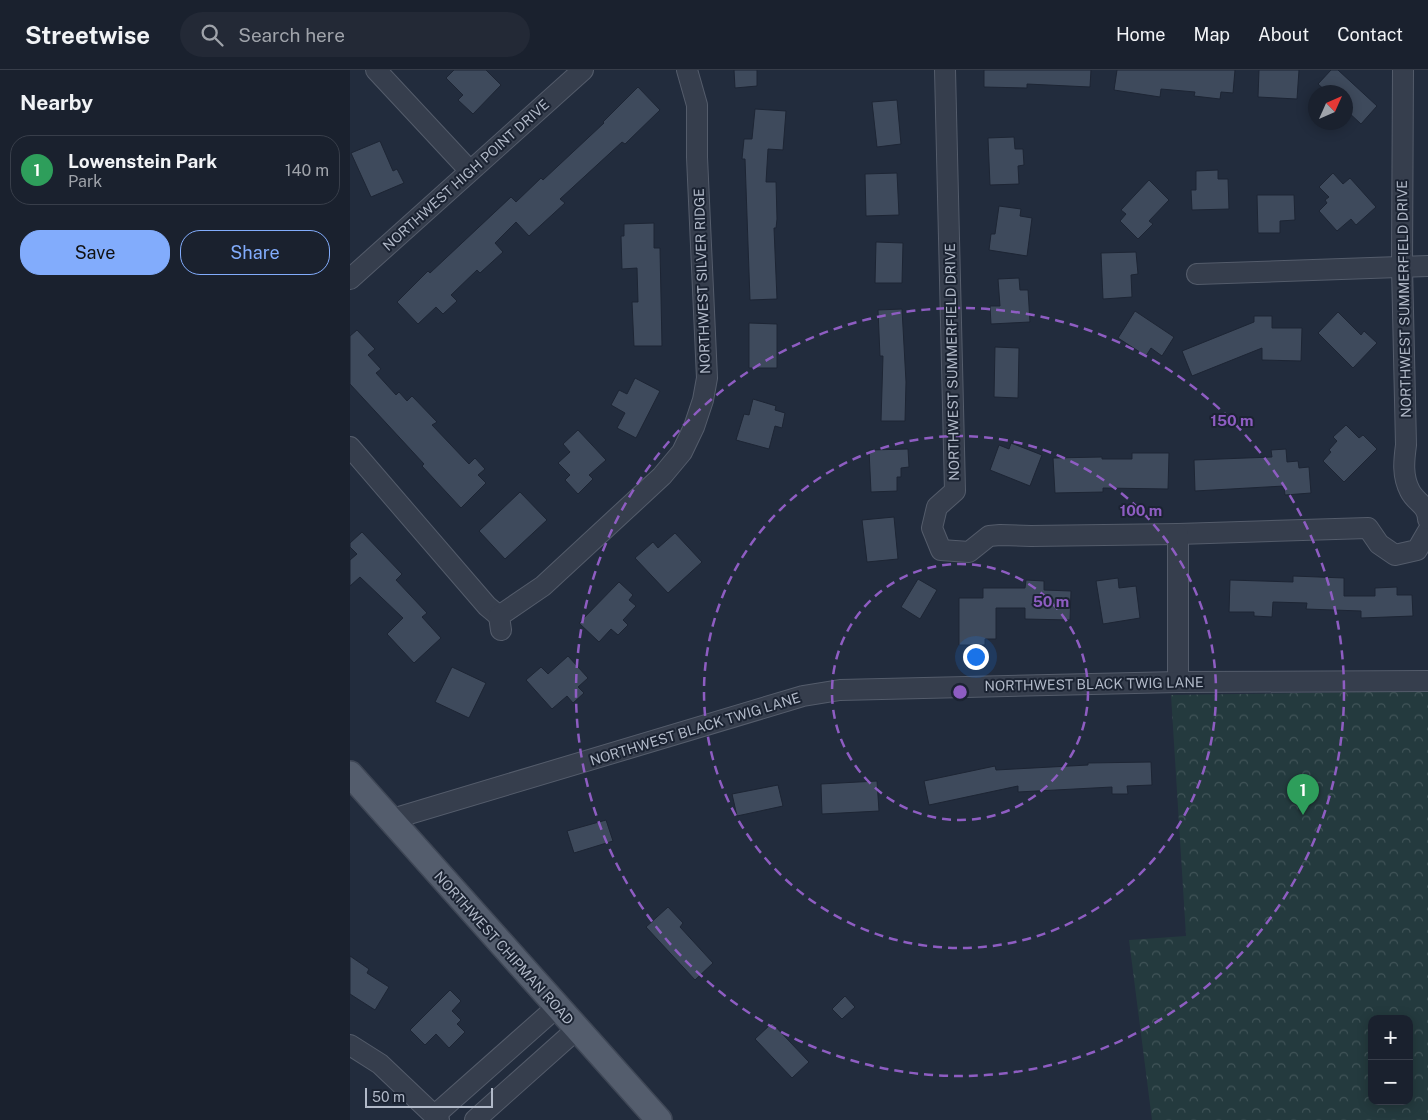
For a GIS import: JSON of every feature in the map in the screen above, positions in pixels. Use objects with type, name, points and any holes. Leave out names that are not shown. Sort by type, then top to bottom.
[{"type":"main road","name":"NORTHWEST CHIPMAN ROAD","points":[[350,774],[389,820],[659,1120]]},
{"type":"street","points":[[376,70],[470,172]]},
{"type":"street","name":"NORTHWEST HIGH POINT DRIVE","points":[[350,280],[583,70]]},
{"type":"street","name":"NORTHWEST SILVER RIDGE","points":[[350,447],[500,623],[544,586],[662,476],[682,452],[694,427],[703,400],[707,378],[697,157],[697,105],[687,70]]},
{"type":"street","name":"NORTHWEST SUMMERFIELD DRIVE","points":[[945,70],[955,491],[937,507],[932,528],[941,550],[969,552],[989,536],[1000,535],[1178,534],[1368,528],[1379,544],[1395,555],[1417,550],[1428,532]]},
{"type":"street","name":"NORTHWEST SUMMERFIELD DRIVE","points":[[1403,70],[1402,267],[1406,445],[1403,466],[1410,491],[1428,511],[1428,520]]},
{"type":"street","points":[[1197,274],[1428,266]]},
{"type":"street","points":[[1178,534],[1178,682]]},
{"type":"street","name":"NORTHWEST BLACK TWIG LANE","points":[[389,820],[803,696],[840,690],[1178,682],[1428,681]]},
{"type":"street","points":[[350,1045],[380,1064],[437,1117],[558,1006]]},
{"type":"street","points":[[474,1120],[577,1029]]},
{"type":"green space","points":[[1428,691],[1428,1120],[1152,1120],[1129,940],[1186,936],[1171,695]]},
{"type":"building","points":[[454,70],[486,70],[501,85],[473,114],[458,100],[463,95],[446,78]]},
{"type":"building","points":[[734,70],[757,70],[757,86],[735,88]]},
{"type":"building","points":[[984,70],[1091,70],[1090,87],[1027,84],[1027,88],[984,87]]},
{"type":"building","points":[[1117,70],[1235,70],[1233,93],[1221,92],[1220,99],[1194,96],[1195,92],[1161,89],[1160,97],[1114,90]]},
{"type":"building","points":[[1259,70],[1299,70],[1297,99],[1258,97]]},
{"type":"building","points":[[1331,70],[1338,70],[1377,106],[1361,124],[1353,117],[1353,85],[1318,84]]},
{"type":"building","points":[[638,87],[660,110],[625,144],[622,142],[560,199],[565,203],[529,236],[516,222],[495,243],[503,252],[480,273],[477,270],[451,295],[457,301],[443,314],[436,307],[418,324],[397,302],[428,271],[430,273],[511,197],[516,202],[541,178],[543,180],[604,123]]},
{"type":"building","points":[[897,100],[901,144],[877,147],[872,102]]},
{"type":"building","points":[[755,109],[786,111],[783,150],[768,149],[766,182],[776,182],[777,219],[776,228],[774,228],[777,299],[750,300],[745,159],[742,159],[744,139],[752,139]]},
{"type":"building","points":[[1014,137],[1015,149],[1023,149],[1024,165],[1018,166],[1019,184],[990,185],[988,138]]},
{"type":"building","points":[[380,141],[393,171],[397,169],[404,183],[371,197],[351,153]]},
{"type":"building","points":[[1218,170],[1218,179],[1228,179],[1229,209],[1192,210],[1191,190],[1196,190],[1196,171]]},
{"type":"building","points":[[897,173],[899,215],[866,216],[865,174]]},
{"type":"building","points":[[1333,173],[1343,184],[1350,178],[1376,207],[1356,225],[1351,219],[1337,231],[1319,211],[1327,203],[1325,200],[1329,197],[1319,187]]},
{"type":"building","points":[[1149,180],[1169,200],[1149,221],[1153,224],[1138,239],[1120,221],[1126,214],[1121,210]]},
{"type":"building","points":[[1257,195],[1294,195],[1295,220],[1280,221],[1280,233],[1258,233]]},
{"type":"building","points":[[999,206],[1021,209],[1020,216],[1032,218],[1027,256],[989,250],[991,234],[995,234]]},
{"type":"building","points":[[654,223],[654,248],[660,248],[662,346],[634,346],[632,302],[638,302],[637,268],[622,269],[621,236],[624,236],[624,224]]},
{"type":"building","points":[[876,242],[903,243],[902,283],[875,283]]},
{"type":"building","points":[[1136,252],[1138,274],[1131,275],[1132,297],[1103,299],[1101,253]]},
{"type":"building","points":[[1019,278],[1020,290],[1028,290],[1030,322],[991,324],[990,306],[1000,306],[998,279]]},
{"type":"building","points":[[902,309],[906,382],[905,421],[881,421],[883,356],[880,356],[878,310]]},
{"type":"building","points":[[1135,311],[1174,337],[1162,356],[1151,348],[1146,356],[1118,338]]},
{"type":"building","points":[[1338,312],[1361,335],[1364,331],[1377,343],[1353,368],[1318,333]]},
{"type":"building","points":[[1254,316],[1272,316],[1272,328],[1302,328],[1301,361],[1262,360],[1262,348],[1192,376],[1182,351],[1254,322]]},
{"type":"building","points":[[749,323],[777,324],[777,368],[749,368]]},
{"type":"building","points":[[357,330],[375,349],[368,355],[381,369],[376,373],[396,395],[399,392],[407,401],[412,396],[437,422],[432,425],[469,464],[475,458],[485,469],[478,475],[486,483],[461,508],[422,466],[424,464],[350,384],[350,336]]},
{"type":"building","points":[[995,347],[1019,348],[1018,398],[994,397]]},
{"type":"building","points":[[635,378],[660,391],[636,438],[617,428],[625,413],[611,405],[619,390],[627,394]]},
{"type":"building","points":[[753,399],[776,406],[775,410],[785,413],[782,428],[775,426],[769,449],[736,440],[744,414],[749,415]]},
{"type":"building","points":[[1346,425],[1359,438],[1363,435],[1377,449],[1344,482],[1323,461],[1337,441],[1333,437]]},
{"type":"building","points":[[578,430],[606,460],[589,475],[593,479],[578,494],[565,480],[570,475],[558,463],[570,452],[563,444]]},
{"type":"building","points":[[1011,443],[1042,455],[1030,486],[990,470],[999,445],[1009,449]]},
{"type":"building","points":[[908,449],[909,467],[901,468],[901,477],[897,477],[897,491],[871,492],[869,450]]},
{"type":"building","points":[[1286,449],[1287,462],[1298,461],[1299,468],[1309,467],[1311,493],[1285,495],[1284,486],[1195,491],[1194,460],[1272,457],[1271,450]]},
{"type":"building","points":[[1132,453],[1169,453],[1168,489],[1103,488],[1103,492],[1055,493],[1053,458],[1102,457],[1102,459],[1132,459]]},
{"type":"building","points":[[520,492],[547,520],[505,559],[479,531]]},
{"type":"building","points":[[894,517],[898,559],[867,562],[862,520]]},
{"type":"building","points":[[362,532],[402,574],[396,580],[427,613],[422,617],[441,638],[414,663],[387,634],[403,618],[360,577],[350,586],[350,560],[357,554],[350,547],[350,543]]},
{"type":"building","points":[[675,533],[702,562],[668,593],[635,558],[653,542],[658,548]]},
{"type":"building","points":[[1293,576],[1344,578],[1344,596],[1375,596],[1375,588],[1397,587],[1397,595],[1412,595],[1413,616],[1361,618],[1361,611],[1306,609],[1307,603],[1273,602],[1272,617],[1254,616],[1254,612],[1229,612],[1230,580],[1293,582]]},
{"type":"building","points":[[1118,578],[1119,588],[1136,586],[1140,618],[1103,624],[1096,581]]},
{"type":"building","points":[[918,579],[937,590],[920,619],[901,607]]},
{"type":"building","points":[[1026,580],[1044,581],[1044,590],[1071,591],[1070,620],[1025,619],[1025,608],[996,608],[996,639],[985,639],[985,645],[959,645],[959,598],[983,598],[983,588],[1025,588]]},
{"type":"building","points":[[619,582],[633,595],[629,600],[636,606],[623,620],[628,625],[618,635],[611,629],[599,642],[579,623]]},
{"type":"building","points":[[568,656],[588,678],[578,687],[584,693],[573,703],[567,696],[552,709],[526,680],[541,667],[548,674]]},
{"type":"building","points":[[452,667],[486,683],[469,718],[435,702]]},
{"type":"building","points":[[1151,762],[1152,785],[1127,786],[1128,794],[1112,794],[1112,787],[1018,792],[1018,786],[929,805],[924,781],[995,766],[996,770],[1088,765],[1088,763]]},
{"type":"building","points":[[877,781],[879,811],[822,814],[821,784]]},
{"type":"building","points":[[778,785],[783,806],[737,816],[732,794]]},
{"type":"building","points":[[606,820],[613,841],[574,853],[567,831]]},
{"type":"building","points":[[668,907],[683,923],[680,927],[713,963],[695,980],[646,927]]},
{"type":"building","points":[[350,956],[369,969],[367,973],[389,987],[375,1010],[350,994]]},
{"type":"building","points":[[450,990],[461,1001],[452,1011],[461,1020],[457,1024],[465,1032],[449,1048],[436,1034],[425,1045],[410,1030]]},
{"type":"building","points":[[845,996],[855,1007],[842,1019],[832,1009]]},
{"type":"building","points":[[772,1023],[809,1062],[792,1078],[755,1039]]},
{"type":"place","name":"Lowenstein Park","points":[[1303,815]]}]
